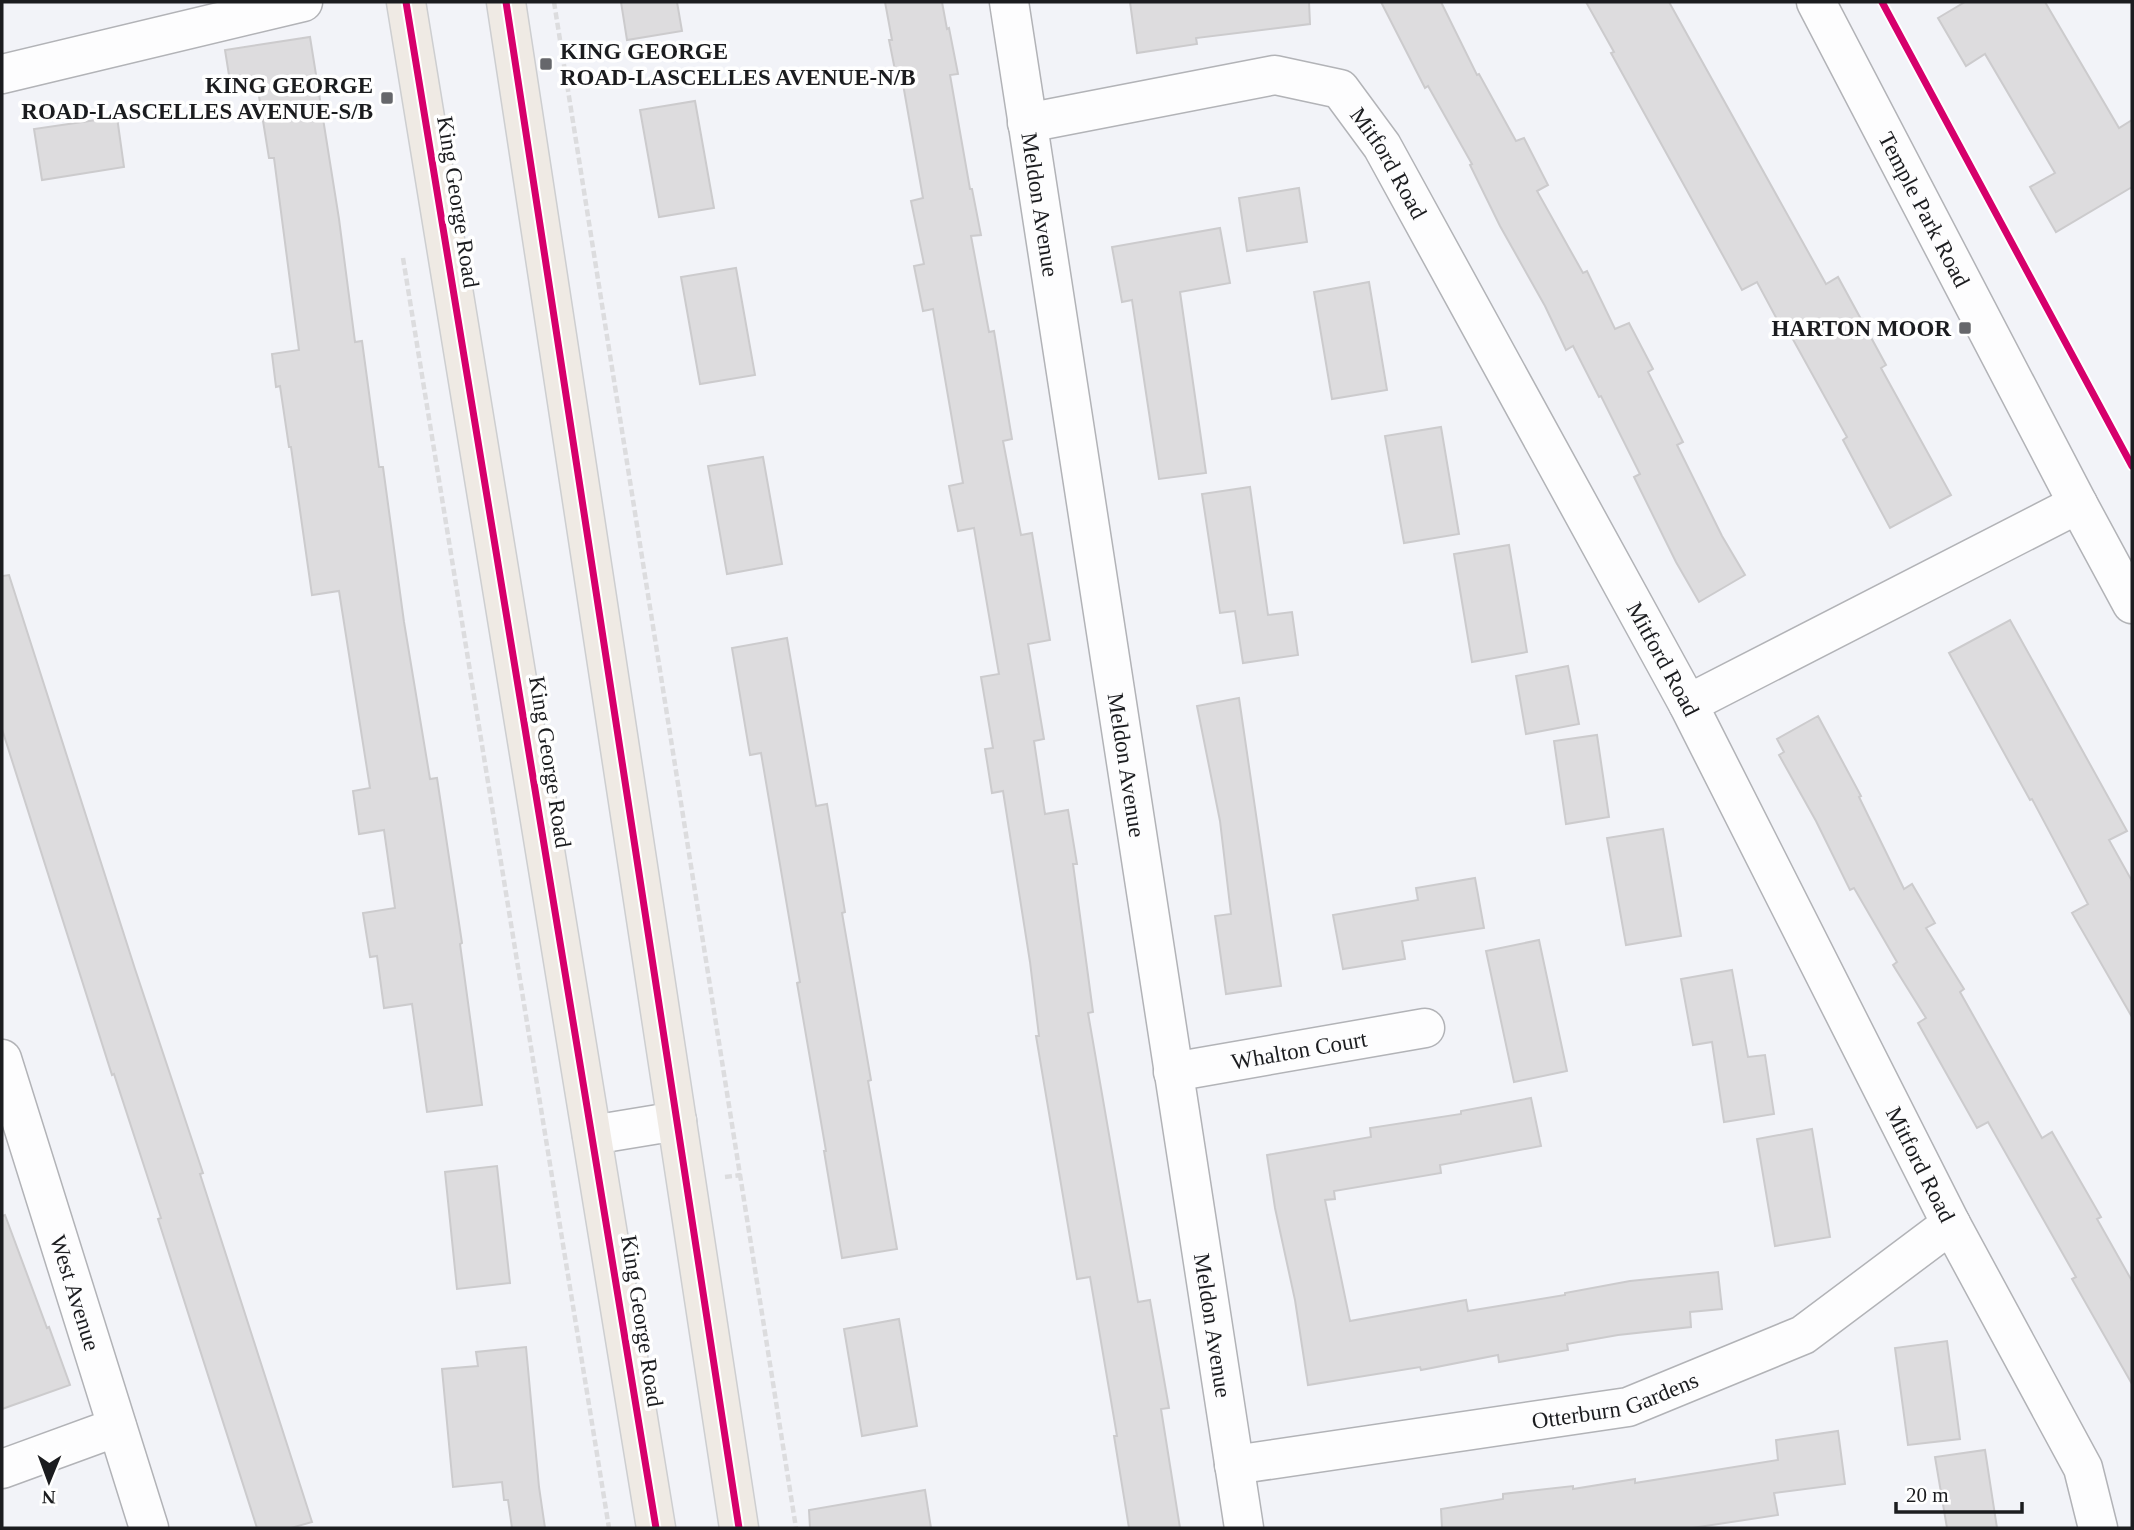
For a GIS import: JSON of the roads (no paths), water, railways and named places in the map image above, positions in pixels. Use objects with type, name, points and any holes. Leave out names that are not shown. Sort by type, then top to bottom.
[{"type":"main road","name":"King George Road","points":[[406,2],[656,1528]]},
{"type":"main road","points":[[506,2],[739,1528]]},
{"type":"street","points":[[2,75],[303,2]]},
{"type":"street","name":"Meldon Avenue","points":[[1009,2],[1244,1528]]},
{"type":"street","name":"Temple Park Road","points":[[1826,5],[2078,504],[2132,604]]},
{"type":"street","name":"Mitford Road","points":[[1027,122],[1275,75],[1340,89],[1382,146],[1688,704],[1951,1224],[2083,1468],[2098,1528]]},
{"type":"street","points":[[1688,704],[2078,504]]},
{"type":"street","name":"Whalton Court","points":[[1173,1072],[1425,1028]]},
{"type":"street","name":"West Avenue","points":[[2,1059],[149,1528]]},
{"type":"street","points":[[592,1135],[677,1121]]},
{"type":"street","name":"Otterburn Gardens","points":[[1234,1465],[1628,1407],[1803,1335],[1951,1224]]},
{"type":"street","points":[[2,1469],[117,1427]]},
{"type":"place","name":"KING GEORGE ROAD-LASCELLES AVENUE-N/B","points":[[546,64]]},
{"type":"place","name":"KING GEORGE ROAD-LASCELLES AVENUE-S/B","points":[[387,98]]},
{"type":"place","name":"HARTON MOOR","points":[[1965,328]]}]
